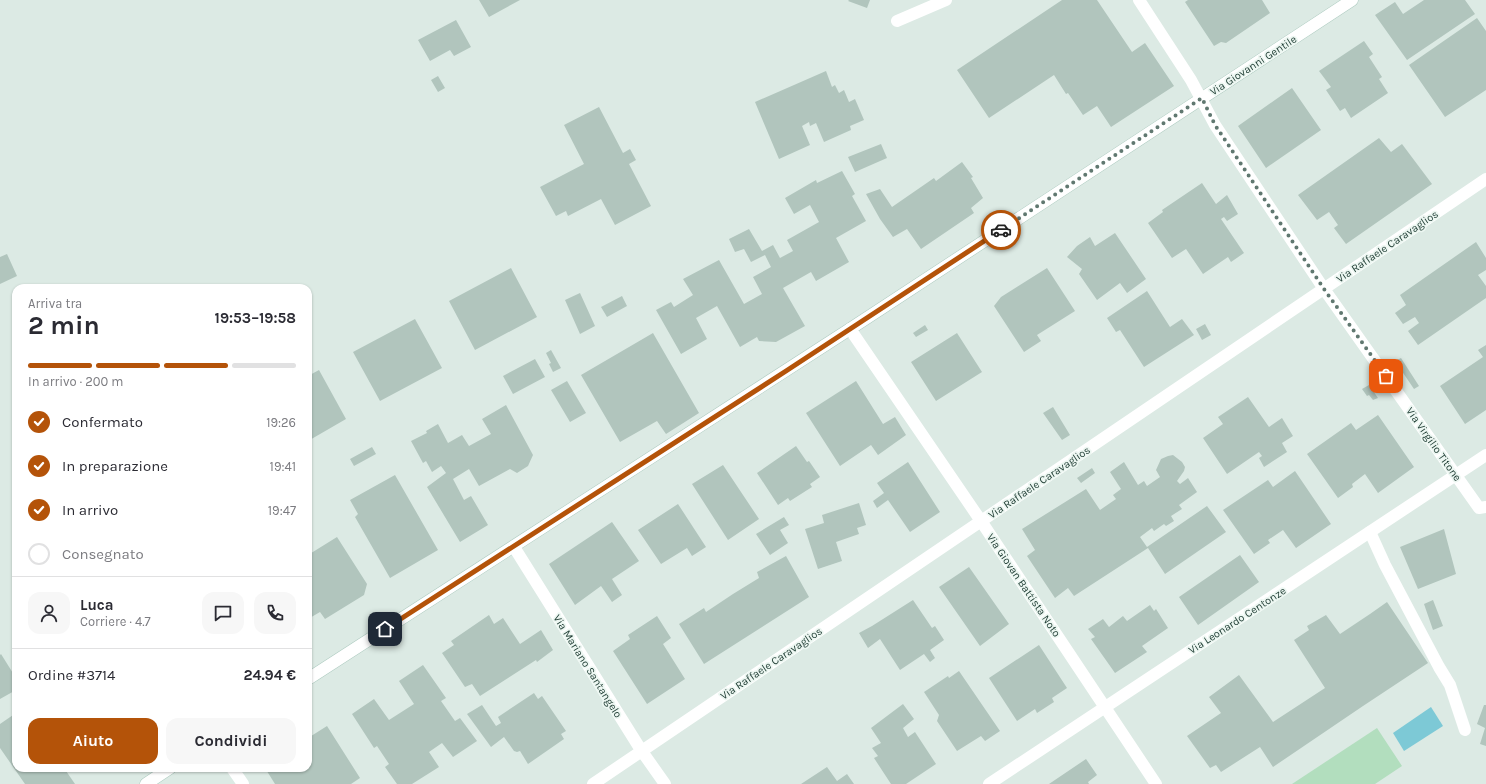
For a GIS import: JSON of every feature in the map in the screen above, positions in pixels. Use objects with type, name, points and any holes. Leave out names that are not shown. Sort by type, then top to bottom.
[{"type":"street","points":[[897,21],[946,0]]},
{"type":"street","name":"Via Virgilio Titone","points":[[1139,0],[1202,98],[1215,125],[1324,289],[1456,475],[1483,507]]},
{"type":"street","name":"Via Giovanni Gentile","points":[[312,676],[850,329],[1352,0]]},
{"type":"street","name":"Via Raffaele Caravaglios","points":[[593,784],[641,750],[1486,179]]},
{"type":"street","name":"Via Giovan Battista Noto","points":[[850,329],[982,521],[1156,784]]},
{"type":"street","name":"Via Leonardo Centonze","points":[[989,784],[1486,455]]},
{"type":"street","points":[[1370,532],[1388,572],[1439,668],[1450,685],[1465,730]]},
{"type":"street","name":"Via Mariano Santangelo","points":[[514,547],[641,750],[665,784]]},
{"type":"street","points":[[146,784],[164,772]]},
{"type":"street","points":[[235,772],[243,784]]},
{"type":"green space","points":[[1377,728],[1402,766],[1375,784],[1292,784]]},
{"type":"water","points":[[1431,707],[1443,726],[1404,751],[1393,733]]},
{"type":"building","points":[[479,0],[520,0],[489,17]]},
{"type":"building","points":[[870,0],[867,8],[848,1]]},
{"type":"building","points":[[1062,0],[1097,0],[1132,52],[1145,43],[1174,86],[1111,127],[1097,106],[1083,115],[1068,93],[1066,94],[1054,75],[989,118],[957,70]]},
{"type":"building","points":[[1188,0],[1262,0],[1270,13],[1226,43],[1221,42],[1214,46],[1185,2]]},
{"type":"building","points":[[1424,0],[1465,0],[1475,14],[1407,60],[1375,15],[1395,2],[1403,14]]},
{"type":"building","points":[[1477,18],[1486,31],[1486,90],[1445,117],[1409,65]]},
{"type":"building","points":[[456,20],[471,47],[454,56],[450,50],[430,61],[418,40]]},
{"type":"building","points":[[1364,41],[1373,54],[1369,57],[1382,77],[1379,79],[1388,93],[1351,118],[1345,108],[1340,111],[1326,90],[1331,87],[1319,71]]},
{"type":"building","points":[[826,71],[832,87],[835,85],[839,93],[844,90],[849,102],[855,99],[864,120],[850,126],[851,130],[824,142],[816,123],[810,126],[809,122],[802,126],[810,145],[779,159],[755,102]]},
{"type":"building","points":[[438,76],[445,88],[438,92],[431,80]]},
{"type":"building","points":[[1292,88],[1321,130],[1266,168],[1238,126]]},
{"type":"building","points":[[599,107],[623,153],[630,149],[636,160],[629,164],[651,206],[615,225],[601,199],[568,216],[566,211],[556,216],[540,187],[584,164],[564,125]]},
{"type":"building","points":[[1379,138],[1391,152],[1402,144],[1432,184],[1346,244],[1334,228],[1338,225],[1329,212],[1317,220],[1298,195]]},
{"type":"building","points":[[881,144],[887,158],[855,172],[848,157]]},
{"type":"building","points":[[962,162],[973,177],[971,178],[983,198],[971,208],[974,213],[921,249],[907,229],[893,237],[880,219],[866,194],[880,189],[892,207],[934,178],[936,181]]},
{"type":"building","points":[[842,171],[855,194],[852,196],[866,221],[836,238],[849,262],[816,281],[811,272],[783,288],[805,326],[776,342],[759,341],[757,337],[740,347],[717,306],[696,318],[707,339],[681,354],[656,310],[671,302],[674,307],[693,295],[683,279],[719,260],[744,304],[762,294],[753,277],[771,267],[765,255],[751,262],[744,249],[735,252],[729,239],[749,229],[762,251],[773,245],[780,258],[793,251],[787,240],[819,222],[810,205],[794,214],[785,198],[816,180],[817,183]]},
{"type":"building","points":[[1202,183],[1216,204],[1227,195],[1238,214],[1227,221],[1224,217],[1221,219],[1244,253],[1231,262],[1228,257],[1203,274],[1186,249],[1172,258],[1148,223],[1163,212],[1162,210]]},
{"type":"building","points":[[1115,233],[1146,279],[1127,293],[1120,283],[1097,300],[1079,274],[1082,269],[1067,257],[1077,246],[1090,237],[1095,246]]},
{"type":"building","points":[[1476,242],[1486,258],[1486,270],[1478,275],[1486,286],[1486,298],[1418,345],[1408,331],[1419,323],[1415,317],[1403,324],[1395,313],[1406,305],[1400,295]]},
{"type":"building","points":[[7,254],[17,276],[0,284],[0,257]]},
{"type":"building","points":[[511,268],[537,317],[475,350],[449,301]]},
{"type":"building","points":[[1047,268],[1075,311],[1037,335],[1041,341],[1024,352],[994,306],[1001,297]]},
{"type":"building","points":[[1147,291],[1170,327],[1182,319],[1194,335],[1144,367],[1120,330],[1116,332],[1107,318]]},
{"type":"building","points":[[580,293],[595,326],[580,334],[565,300]]},
{"type":"building","points":[[622,296],[627,306],[607,317],[601,307]]},
{"type":"building","points":[[415,319],[442,368],[380,401],[353,352]]},
{"type":"building","points":[[1205,324],[1211,335],[1202,340],[1196,329]]},
{"type":"building","points":[[925,325],[928,330],[916,337],[913,333]]},
{"type":"building","points":[[653,333],[699,413],[666,434],[657,421],[620,442],[581,375]]},
{"type":"building","points":[[957,333],[982,372],[936,401],[911,362]]},
{"type":"building","points":[[1486,345],[1486,410],[1465,424],[1440,386],[1483,357],[1478,350]]},
{"type":"building","points":[[551,350],[561,368],[553,372],[549,364],[551,363],[546,353]]},
{"type":"building","points":[[1401,358],[1419,386],[1414,389],[1395,361]]},
{"type":"building","points":[[535,359],[545,377],[513,394],[503,376]]},
{"type":"building","points":[[319,370],[346,419],[312,439],[312,374]]},
{"type":"building","points":[[567,381],[586,413],[570,422],[551,390]]},
{"type":"building","points":[[856,381],[883,424],[895,417],[906,435],[878,455],[871,445],[840,466],[806,413]]},
{"type":"building","points":[[1369,385],[1378,398],[1373,400],[1369,395],[1367,396],[1362,389]]},
{"type":"building","points":[[1248,397],[1269,427],[1282,418],[1293,436],[1282,443],[1287,452],[1264,467],[1259,458],[1262,456],[1259,452],[1227,474],[1203,438],[1223,424],[1218,417]]},
{"type":"building","points":[[506,405],[533,455],[528,466],[517,473],[510,469],[479,486],[469,469],[453,479],[464,500],[471,496],[488,525],[460,542],[427,487],[446,473],[441,466],[432,472],[426,461],[423,463],[411,441],[427,433],[426,431],[438,424],[448,443],[462,435],[469,446],[491,434],[482,419]]},
{"type":"building","points":[[1053,407],[1070,435],[1062,440],[1043,413]]},
{"type":"building","points":[[1378,415],[1414,467],[1378,493],[1365,474],[1352,484],[1353,487],[1338,498],[1307,454],[1351,423],[1356,430]]},
{"type":"building","points":[[796,446],[820,477],[810,484],[812,487],[790,501],[788,498],[778,505],[757,473]]},
{"type":"building","points":[[372,447],[376,454],[354,466],[350,459]]},
{"type":"building","points":[[1173,455],[1182,462],[1185,467],[1177,481],[1180,484],[1188,478],[1197,492],[1179,505],[1182,509],[1171,516],[1174,521],[1166,526],[1164,524],[1154,531],[1152,528],[1140,537],[1147,547],[1207,506],[1226,532],[1165,574],[1148,548],[1074,596],[1068,588],[1055,598],[1027,556],[1035,550],[1022,529],[1086,489],[1100,510],[1116,499],[1113,495],[1121,489],[1110,472],[1124,462],[1138,485],[1144,481],[1147,486],[1160,477],[1156,470],[1161,459]]},
{"type":"building","points":[[908,462],[940,512],[910,532],[888,500],[877,508],[873,501],[884,493],[877,483]]},
{"type":"building","points":[[723,465],[759,519],[728,540],[692,484]]},
{"type":"building","points":[[1092,468],[1095,473],[1081,483],[1077,478]]},
{"type":"building","points":[[1295,471],[1331,524],[1296,548],[1283,530],[1268,540],[1270,543],[1254,554],[1223,510],[1268,480],[1273,487]]},
{"type":"building","points":[[395,475],[438,550],[390,578],[355,517],[358,514],[350,500]]},
{"type":"building","points":[[859,503],[866,525],[857,528],[859,534],[836,542],[842,561],[818,569],[805,529],[824,523],[822,515]]},
{"type":"building","points":[[678,504],[706,547],[692,556],[687,548],[661,564],[638,530]]},
{"type":"building","points":[[784,517],[789,525],[780,530],[788,543],[770,555],[756,534]]},
{"type":"building","points":[[612,522],[639,561],[612,579],[622,595],[612,602],[601,586],[575,605],[549,564]]},
{"type":"building","points":[[1444,529],[1456,574],[1418,589],[1400,547]]},
{"type":"building","points":[[337,537],[367,584],[364,595],[325,619],[320,612],[312,617],[312,553]]},
{"type":"building","points":[[1240,555],[1259,582],[1198,625],[1179,597]]},
{"type":"building","points":[[786,556],[809,597],[704,664],[679,624],[704,608],[706,612],[759,578],[757,572]]},
{"type":"building","points":[[969,567],[1009,624],[980,646],[939,587]]},
{"type":"building","points":[[913,600],[932,628],[935,626],[944,640],[930,650],[935,658],[930,662],[924,654],[900,670],[880,639],[868,648],[859,633]]},
{"type":"building","points":[[1433,600],[1443,626],[1433,630],[1424,604]]},
{"type":"building","points":[[1387,602],[1428,663],[1273,767],[1260,747],[1221,772],[1216,765],[1210,768],[1187,736],[1221,713],[1209,697],[1239,675],[1273,722],[1325,688],[1294,640],[1309,630],[1307,626],[1326,615],[1340,634]]},
{"type":"building","points":[[1150,605],[1154,611],[1156,609],[1168,628],[1142,646],[1147,652],[1115,673],[1091,639],[1095,637],[1088,629],[1103,619],[1109,627],[1123,616],[1127,621]]},
{"type":"building","points":[[489,615],[494,624],[503,618],[520,644],[541,630],[553,650],[537,662],[536,660],[480,696],[472,684],[465,687],[442,653],[454,645],[451,641]]},
{"type":"building","points":[[657,616],[671,638],[663,644],[685,679],[647,704],[613,651],[630,639],[628,635]]},
{"type":"building","points":[[1039,645],[1067,688],[1052,698],[1054,702],[1037,713],[1035,709],[1017,721],[989,678]]},
{"type":"building","points":[[1,654],[12,672],[12,692],[0,699]]},
{"type":"building","points":[[423,665],[446,698],[441,701],[455,721],[460,718],[477,741],[453,757],[442,743],[429,752],[439,767],[412,784],[397,784],[385,767],[389,764],[377,746],[374,748],[352,714],[374,699],[389,720],[414,704],[399,681]]},
{"type":"building","points":[[959,671],[1000,731],[985,741],[981,736],[957,751],[937,721],[939,715],[924,692],[948,676],[949,678]]},
{"type":"building","points":[[534,693],[538,699],[542,696],[566,731],[561,734],[564,739],[528,764],[520,751],[514,751],[504,737],[491,747],[467,714],[482,705],[496,726],[501,723],[498,717]]},
{"type":"building","points":[[903,704],[914,719],[903,728],[908,737],[915,732],[936,764],[906,784],[891,784],[874,758],[878,756],[872,748],[881,743],[871,728]]},
{"type":"building","points":[[1484,705],[1486,705],[1486,746],[1480,744],[1485,728],[1477,724]]},
{"type":"building","points":[[12,716],[12,765],[0,748],[0,724]]},
{"type":"building","points":[[327,726],[360,778],[351,784],[275,784],[268,772],[312,772],[312,735]]},
{"type":"building","points":[[1086,759],[1097,775],[1088,782],[1089,784],[1049,784]]},
{"type":"building","points":[[827,767],[837,781],[847,774],[854,784],[801,784]]},
{"type":"building","points":[[17,772],[67,772],[75,784],[25,784]]},
{"type":"way so far","points":[[1001,230],[1202,98],[1215,125],[1324,289],[1386,376]]},
{"type":"route","points":[[385,629],[786,371],[1001,230]]}]
